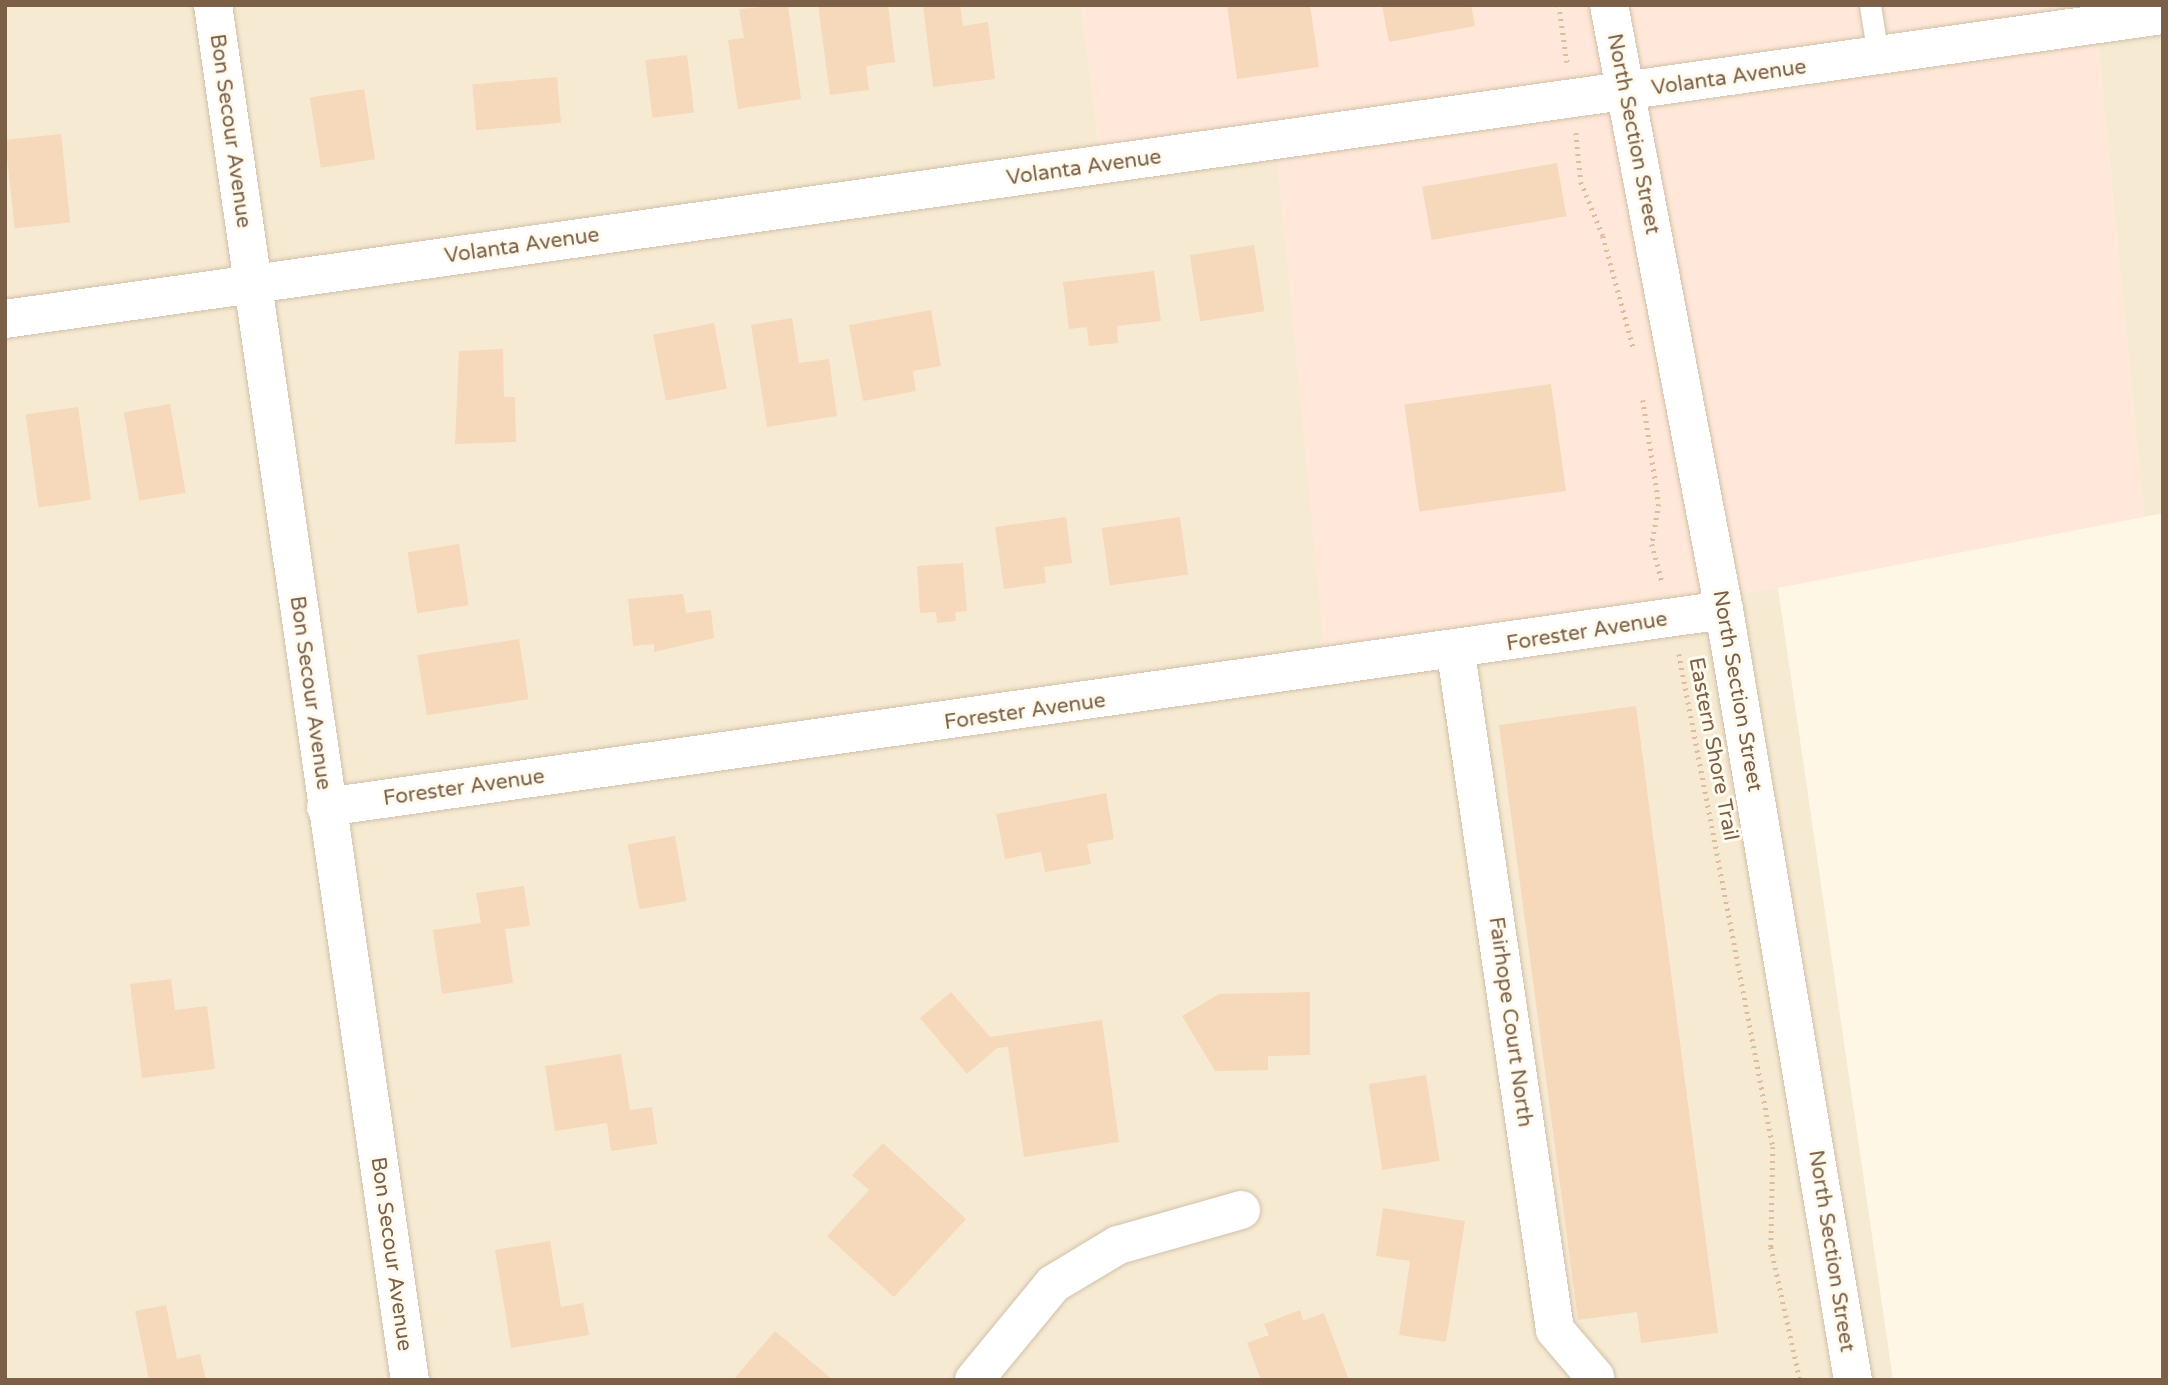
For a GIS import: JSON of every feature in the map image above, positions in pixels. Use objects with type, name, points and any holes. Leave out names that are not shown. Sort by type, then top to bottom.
[{"type":"street","name":"Bon Secour Avenue","points":[[213,5],[410,1380]]},
{"type":"street","name":"North Section Street","points":[[1609,5],[1724,610],[1853,1380]]},
{"type":"street","name":"Volanta Avenue","points":[[5,319],[1625,93],[2163,15]]},
{"type":"street","name":"Forester Avenue","points":[[326,807],[1456,653],[1724,610]]},
{"type":"street","name":"Fairhope Court North","points":[[1456,653],[1555,1330],[1595,1377]]},
{"type":"street","points":[[974,1380],[1054,1284],[1118,1245],[1241,1210]]},
{"type":"lane","points":[[1870,5],[1878,56]]},
{"type":"path","points":[[1559,5],[1573,100],[1581,182],[1603,236],[1635,354]]},
{"type":"path","name":"Eastern Shore Trail","points":[[1642,394],[1659,504],[1652,544],[1672,618],[1773,1147],[1771,1247],[1800,1380]]},
{"type":"shaded area","points":[[5,5],[1081,5],[1099,144],[1274,123],[1325,647],[1778,588],[1893,1380],[5,1380]]},
{"type":"shaded area","points":[[1081,5],[2094,5],[2144,517],[1778,588],[1324,648],[1274,123],[1099,144]]},
{"type":"shaded area","points":[[2094,5],[2163,5],[2163,513],[2144,517]]},
{"type":"building","points":[[788,5],[801,99],[738,109],[728,40],[744,38],[739,9]]},
{"type":"building","points":[[818,5],[888,5],[895,62],[866,66],[869,90],[830,95]]},
{"type":"building","points":[[923,5],[960,5],[963,26],[988,22],[995,79],[933,87]]},
{"type":"building","points":[[1227,5],[1310,5],[1319,67],[1237,79]]},
{"type":"building","points":[[1382,5],[1471,5],[1475,26],[1389,42]]},
{"type":"building","points":[[687,55],[694,113],[652,118],[645,60]]},
{"type":"building","points":[[557,77],[561,123],[476,130],[472,84]]},
{"type":"building","points":[[364,89],[375,159],[321,168],[310,98]]},
{"type":"building","points":[[61,134],[70,223],[15,228],[5,140]]},
{"type":"building","points":[[1557,163],[1566,216],[1431,240],[1422,187]]},
{"type":"building","points":[[1254,245],[1264,311],[1200,321],[1190,255]]},
{"type":"building","points":[[1154,271],[1161,321],[1117,326],[1118,343],[1089,346],[1087,327],[1069,329],[1063,282]]},
{"type":"building","points":[[931,310],[941,366],[913,371],[916,391],[863,401],[849,325]]},
{"type":"building","points":[[792,318],[799,363],[829,359],[837,416],[767,427],[751,325]]},
{"type":"building","points":[[714,323],[727,389],[666,401],[653,335]]},
{"type":"building","points":[[503,349],[504,397],[515,397],[516,442],[455,444],[459,351]]},
{"type":"building","points":[[1551,384],[1566,491],[1419,512],[1404,405]]},
{"type":"building","points":[[170,404],[186,493],[139,501],[124,412]]},
{"type":"building","points":[[78,407],[91,500],[39,507],[26,414]]},
{"type":"building","points":[[1066,517],[1072,563],[1044,567],[1046,583],[1004,589],[995,527]]},
{"type":"building","points":[[1180,517],[1188,574],[1110,585],[1102,528]]},
{"type":"building","points":[[459,544],[469,605],[417,613],[408,552]]},
{"type":"building","points":[[963,563],[967,611],[955,612],[956,621],[937,623],[936,612],[920,613],[917,566]]},
{"type":"building","points":[[683,594],[686,613],[711,610],[714,638],[654,652],[654,644],[633,646],[628,599]]},
{"type":"building","points":[[519,639],[529,699],[427,715],[417,655]]},
{"type":"building","points":[[1636,706],[1718,1333],[1641,1343],[1637,1312],[1578,1320],[1499,725]]},
{"type":"building","points":[[1106,793],[1114,839],[1087,844],[1091,864],[1045,872],[1041,852],[1005,859],[996,814]]},
{"type":"building","points":[[675,836],[686,901],[639,909],[628,844]]},
{"type":"building","points":[[524,886],[530,926],[505,929],[513,983],[442,994],[433,930],[481,923],[476,893]]},
{"type":"building","points":[[171,979],[175,1010],[207,1006],[215,1069],[142,1078],[130,984]]},
{"type":"building","points":[[951,992],[990,1037],[1102,1020],[1119,1142],[1024,1157],[1008,1047],[997,1048],[967,1074],[920,1018]]},
{"type":"building","points":[[1310,992],[1310,1055],[1268,1056],[1268,1070],[1215,1071],[1182,1016],[1219,994]]},
{"type":"building","points":[[621,1054],[630,1110],[652,1107],[657,1144],[611,1151],[607,1123],[555,1131],[545,1066]]},
{"type":"building","points":[[1426,1075],[1440,1161],[1382,1170],[1369,1084]]},
{"type":"building","points":[[883,1143],[966,1219],[894,1297],[827,1236],[869,1190],[852,1175]]},
{"type":"building","points":[[1383,1208],[1465,1221],[1446,1342],[1399,1335],[1410,1261],[1376,1256]]},
{"type":"building","points":[[550,1241],[561,1307],[583,1303],[589,1335],[511,1348],[495,1250]]},
{"type":"building","points":[[166,1305],[177,1359],[200,1354],[206,1380],[149,1380],[135,1311]]},
{"type":"building","points":[[1300,1310],[1303,1321],[1324,1313],[1349,1380],[1261,1380],[1247,1343],[1269,1335],[1264,1324]]},
{"type":"building","points":[[775,1331],[833,1380],[733,1380]]}]
